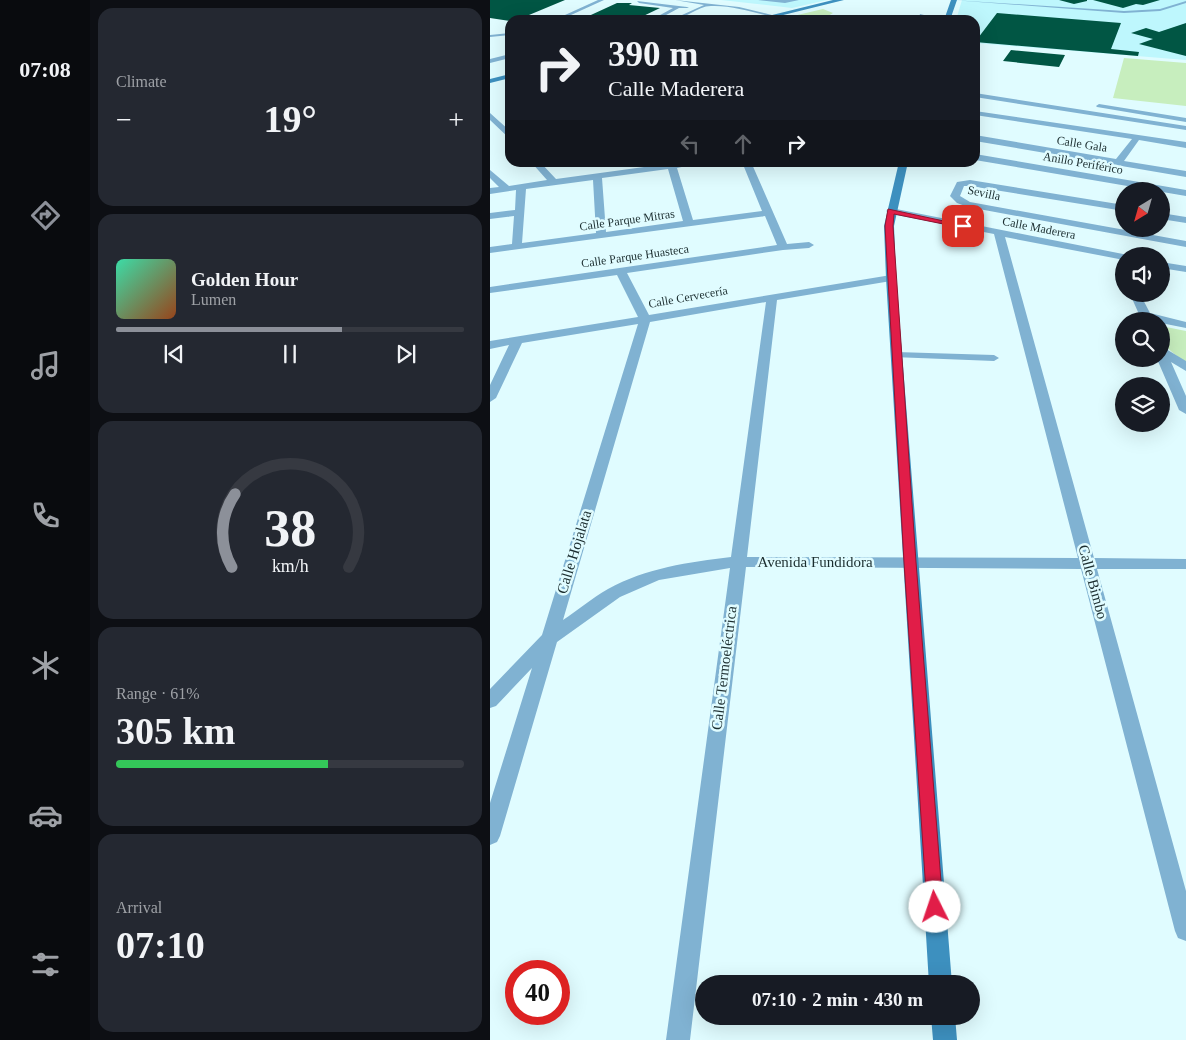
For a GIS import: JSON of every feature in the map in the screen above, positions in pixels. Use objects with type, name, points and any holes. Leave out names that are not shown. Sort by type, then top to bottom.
[{"type":"street","points":[[778,15],[841,0]]},
{"type":"street","points":[[949,15],[954,0]]},
{"type":"street","points":[[490,74],[505,71]]},
{"type":"street","points":[[490,81],[505,77]]},
{"type":"street","name":"Calle Gala","points":[[980,114],[1186,145]]},
{"type":"street","points":[[490,115],[505,131]]},
{"type":"street","points":[[496,122],[505,120]]},
{"type":"street","points":[[1118,162],[1137,138]]},
{"type":"street","name":"Calle Gala","points":[[980,139],[1186,174]]},
{"type":"street","name":"Anillo Periférico","points":[[980,161],[1115,185]]},
{"type":"street","points":[[539,167],[552,182]]},
{"type":"street","points":[[490,191],[652,167]]},
{"type":"street","points":[[671,167],[689,224]]},
{"type":"street","points":[[748,167],[783,247]]},
{"type":"street","points":[[903,167],[889,226],[891,278],[940,975]]},
{"type":"street","points":[[1141,182],[1148,167]]},
{"type":"street","points":[[1168,182],[1173,171]]},
{"type":"street","points":[[490,173],[507,189]]},
{"type":"street","points":[[598,176],[601,236]]},
{"type":"street","name":"Sevilla","points":[[1115,207],[970,183],[960,184],[955,196],[960,201],[968,204],[1115,231]]},
{"type":"street","points":[[517,247],[521,187]]},
{"type":"street","name":"Anillo Periférico","points":[[1170,193],[1186,193]]},
{"type":"street","name":"Anillo Periférico","points":[[1170,195],[1186,199]]},
{"type":"street","name":"Calle Maderera","points":[[891,211],[1115,256]]},
{"type":"street","points":[[490,216],[518,213]]},
{"type":"street","name":"Calle Parque Mitras","points":[[490,250],[767,214]]},
{"type":"street","points":[[1170,217],[1186,220]]},
{"type":"street","name":"Calle Bimbo","points":[[999,233],[1186,932]]},
{"type":"street","name":"Sevilla","points":[[1153,238],[1186,244]]},
{"type":"street","name":"Calle Parque Huasteca","points":[[490,290],[783,247],[809,245]]},
{"type":"street","points":[[1170,266],[1186,269]]},
{"type":"street","points":[[621,271],[645,319]]},
{"type":"street","name":"Calle Cervecería","points":[[490,345],[891,278]]},
{"type":"street","name":"Calle Termoeléctrica","points":[[678,1040],[772,297]]},
{"type":"street","name":"Calle Hojalata","points":[[490,836],[645,319]]},
{"type":"street","points":[[1170,323],[1186,325]]},
{"type":"street","points":[[490,398],[518,340]]},
{"type":"street","points":[[1170,356],[1186,367]]},
{"type":"street","points":[[1167,367],[1186,410]]},
{"type":"street","name":"Avenida Fundidora","points":[[490,701],[548,640],[614,593],[655,575],[738,562],[1186,564]]},
{"type":"street","points":[[944,1025],[945,1040]]},
{"type":"lane","points":[[568,15],[602,0]]},
{"type":"lane","points":[[677,0],[746,9],[770,15]]},
{"type":"lane","points":[[760,0],[785,2],[797,0]]},
{"type":"lane","points":[[784,0],[791,0]]},
{"type":"lane","points":[[954,0],[1061,11],[1135,12],[1160,10],[1186,2]]},
{"type":"lane","points":[[639,2],[699,9]]},
{"type":"lane","points":[[685,15],[710,4]]},
{"type":"lane","points":[[663,15],[678,7]]},
{"type":"lane","points":[[490,36],[505,34]]},
{"type":"lane","points":[[490,61],[505,57]]},
{"type":"lane","points":[[980,97],[1186,128]]},
{"type":"lane","points":[[1079,111],[1083,107],[1092,106],[1186,120]]},
{"type":"lane","points":[[896,355],[994,358]]},
{"type":"shaded area","points":[[721,0],[827,0],[792,8]]},
{"type":"shaded area","points":[[962,0],[1186,0],[1186,60],[980,43],[980,15],[958,15]]},
{"type":"green space","points":[[823,9],[833,13],[830,15],[797,15]]},
{"type":"green space","points":[[1124,58],[1186,63],[1186,106],[1113,98]]},
{"type":"green space","points":[[1170,328],[1186,331],[1186,362],[1170,350]]},
{"type":"building","points":[[490,0],[565,0],[529,15],[505,15],[505,20],[490,18]]},
{"type":"building","points":[[1059,0],[1087,0],[1087,1],[1074,4]]},
{"type":"building","points":[[1093,0],[1160,0],[1123,8]]},
{"type":"building","points":[[617,3],[632,3],[629,5],[660,8],[645,15],[591,15]]},
{"type":"building","points":[[997,13],[1121,23],[1111,49],[1139,52],[1138,56],[980,42],[980,35]]},
{"type":"building","points":[[1186,23],[1186,56],[1139,44],[1153,39],[1131,33],[1146,28],[1159,32]]},
{"type":"building","points":[[1011,50],[1065,55],[1059,67],[1003,61]]},
{"type":"route","points":[[935,907],[910,562],[889,226],[891,211],[963,226]]}]
